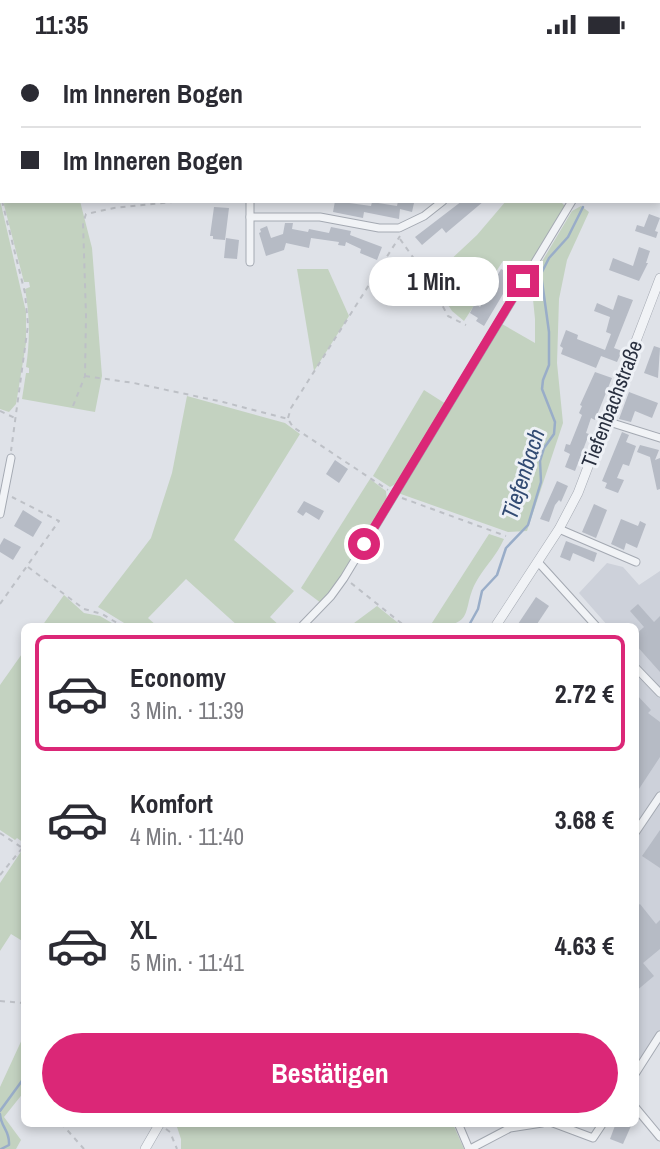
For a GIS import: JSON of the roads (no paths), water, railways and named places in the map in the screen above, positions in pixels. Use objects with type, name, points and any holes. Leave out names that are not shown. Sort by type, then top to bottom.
[{"type":"street","points":[[250,203],[250,262]]},
{"type":"street","points":[[250,217],[320,217],[399,228],[424,216],[440,203]]},
{"type":"street","points":[[305,623],[344,578],[571,203]]},
{"type":"street","name":"Tiefenbachstraße","points":[[498,623],[559,529],[578,493],[660,278]]},
{"type":"street","points":[[606,421],[660,438]]},
{"type":"street","points":[[0,514],[11,458]]},
{"type":"street","points":[[559,529],[636,562]]},
{"type":"street","points":[[538,562],[593,623]]},
{"type":"street","points":[[639,671],[660,693]]},
{"type":"street","points":[[639,827],[660,796]]},
{"type":"street","points":[[639,1068],[660,1035]]},
{"type":"street","points":[[639,1112],[660,1137]]},
{"type":"street","points":[[145,1149],[158,1127]]},
{"type":"street","points":[[460,1127],[470,1149],[516,1127]]},
{"type":"street","points":[[564,1127],[593,1137],[600,1127]]},
{"type":"waterway","name":"Tiefenbach","points":[[470,623],[478,609],[482,591],[497,575],[506,548],[528,525],[541,482],[540,461],[544,448],[554,434],[555,422],[542,389],[549,365],[549,332],[541,274],[549,258],[568,237],[583,207]]},
{"type":"waterway","name":"Tiefenbach","points":[[0,1111],[21,1082]]},
{"type":"waterway","name":"Tiefenbach","points":[[0,1114],[9,1140],[9,1145],[1,1149]]}]
